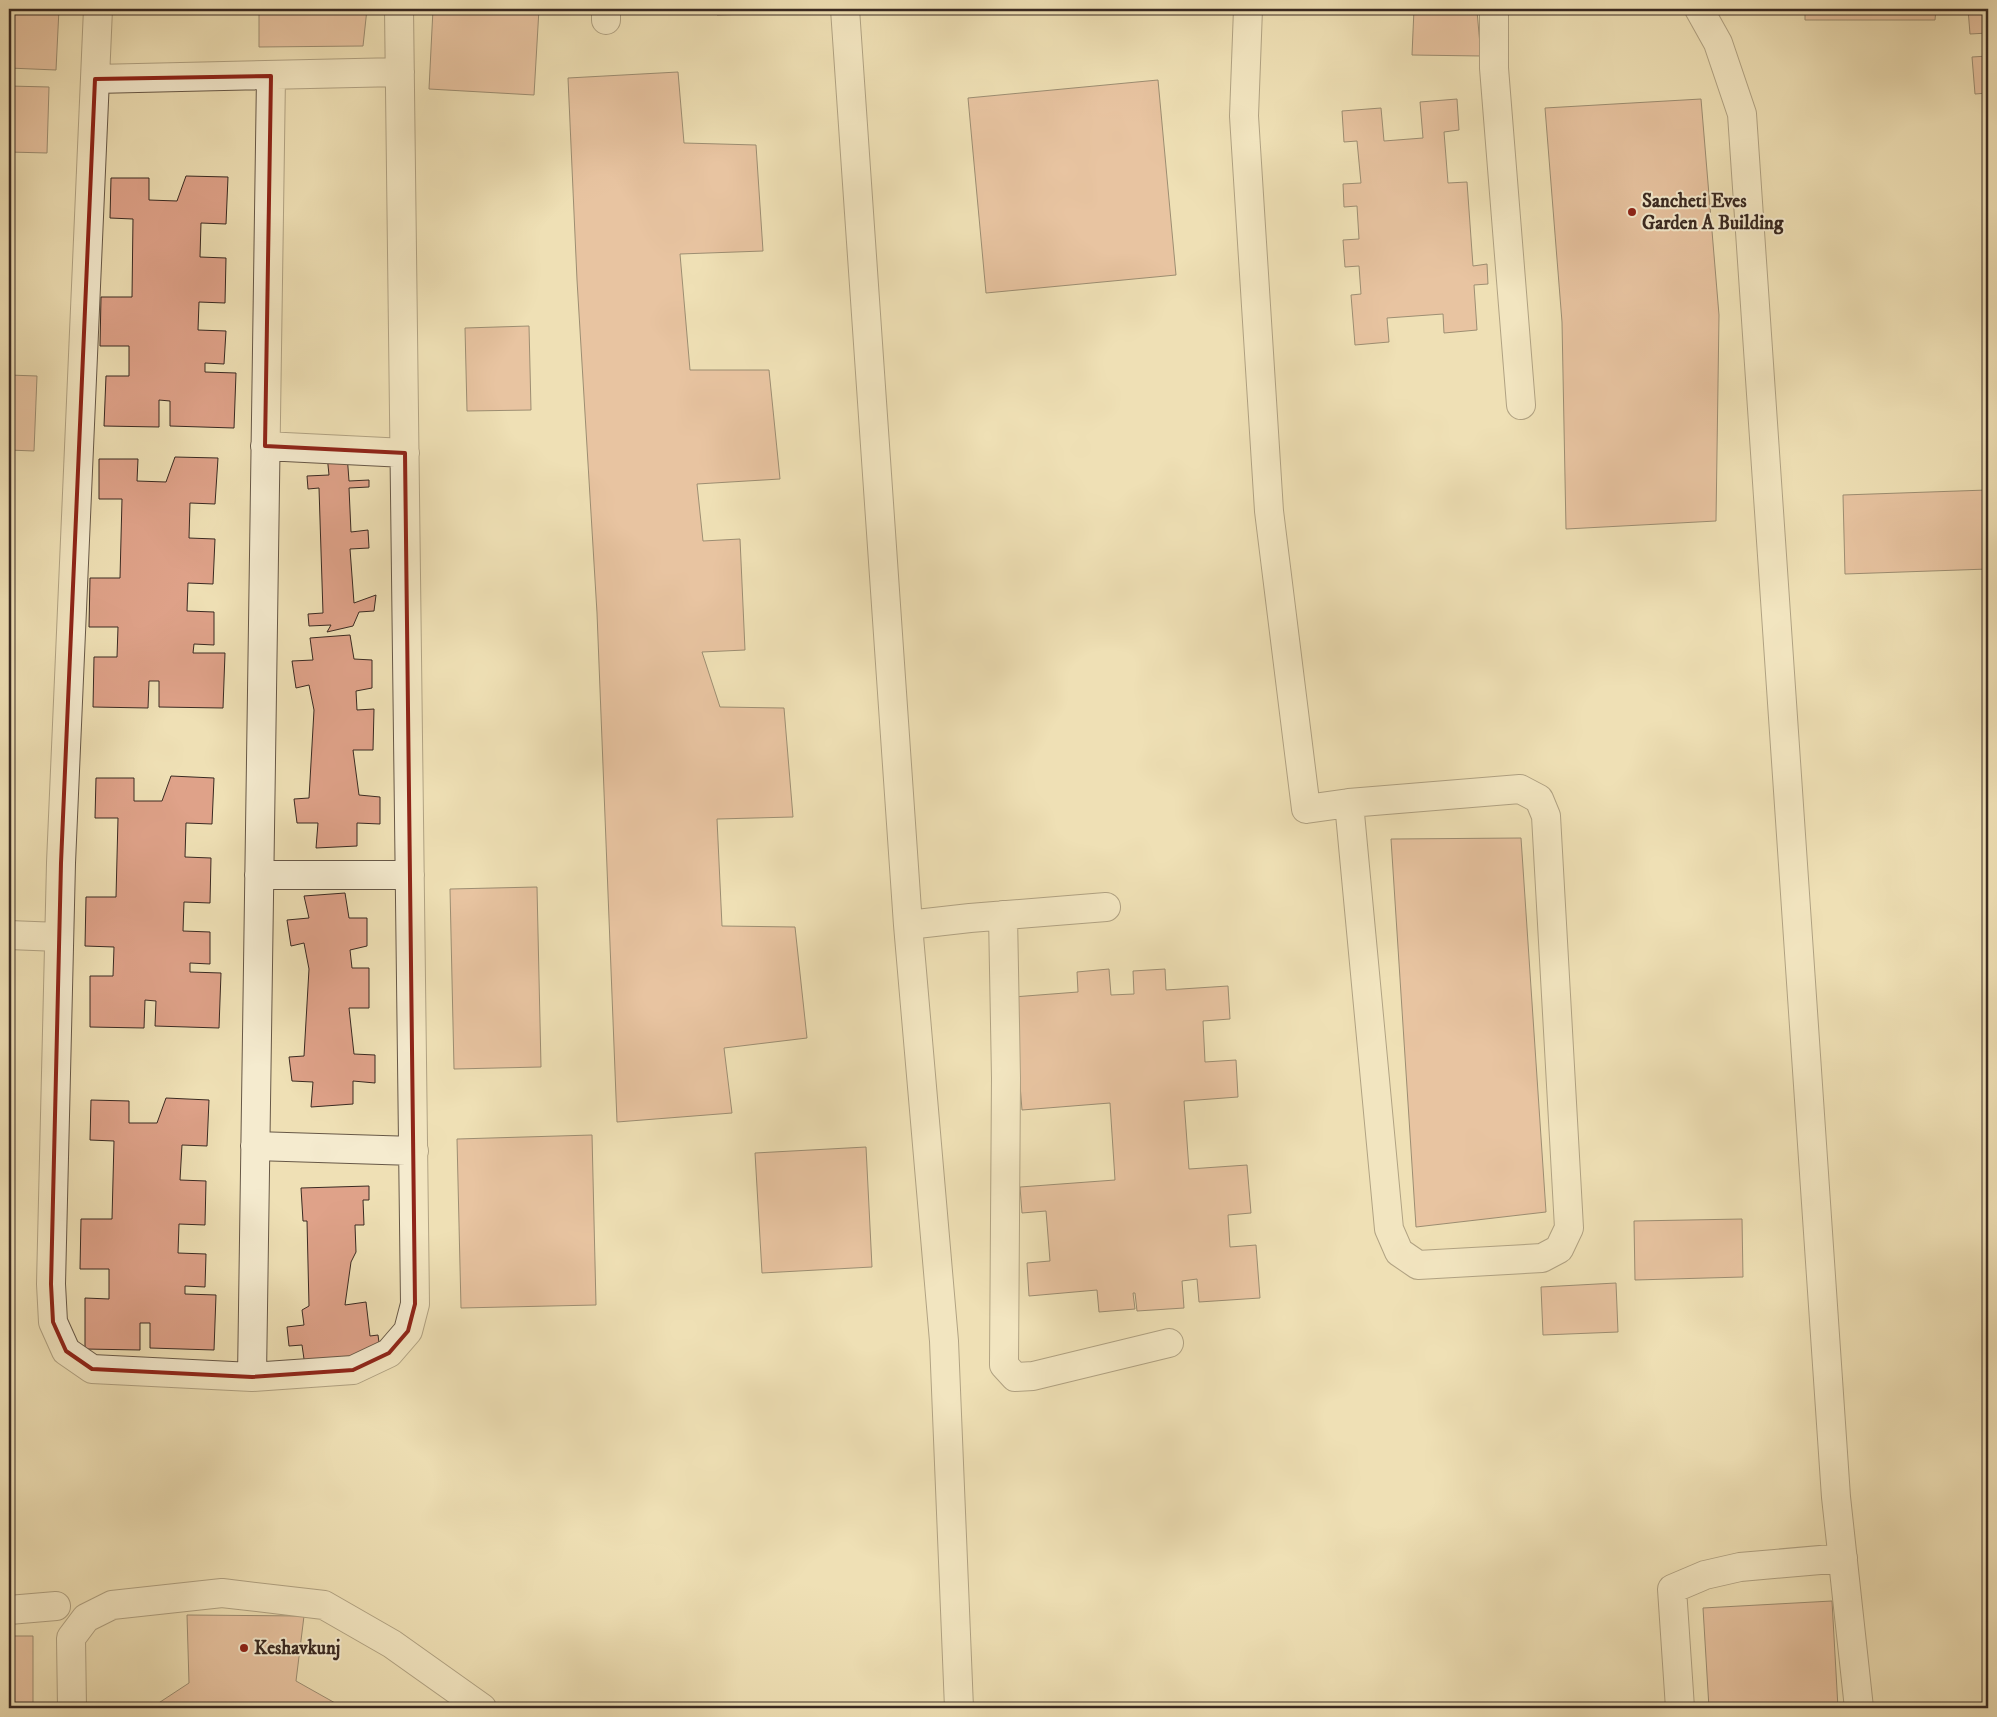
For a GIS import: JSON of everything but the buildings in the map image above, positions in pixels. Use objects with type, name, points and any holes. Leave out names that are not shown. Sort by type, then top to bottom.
[{"type":"street","points":[[98,9],[61,864],[51,1284],[53,1322],[66,1351],[92,1369],[252,1378],[353,1370],[389,1353],[408,1331],[415,1304],[399,9]]},
{"type":"street","points":[[845,9],[908,925],[944,1341],[959,1708]]},
{"type":"street","points":[[1248,9],[1244,116],[1269,511],[1306,809],[1349,803],[1520,789],[1539,799],[1546,816],[1569,1228],[1559,1249],[1542,1258],[1418,1265],[1399,1252],[1389,1229],[1349,803]]},
{"type":"street","points":[[1494,9],[1494,68],[1521,405]]},
{"type":"street","points":[[1699,9],[1718,43],[1742,114],[1836,1497],[1859,1708]]},
{"type":"street","points":[[95,78],[400,72]]},
{"type":"street","points":[[252,1378],[271,76]]},
{"type":"street","points":[[265,446],[405,453]]},
{"type":"street","points":[[259,874],[410,874]]},
{"type":"street","points":[[908,925],[1106,907]]},
{"type":"street","points":[[1003,915],[1006,1078],[1004,1365],[1015,1377],[1033,1376],[1168,1343]]},
{"type":"street","points":[[9,935],[59,937]]},
{"type":"street","points":[[255,1146],[414,1151]]},
{"type":"street","points":[[1680,1708],[1672,1588],[1705,1575],[1740,1567],[1843,1558]]},
{"type":"street","points":[[72,1708],[71,1638],[86,1618],[112,1605],[222,1593],[324,1605],[392,1644],[482,1708]]},
{"type":"street","points":[[9,1610],[56,1606]]},
{"type":"highlighted area","points":[[271,76],[265,446],[405,453],[415,1304],[408,1331],[389,1353],[353,1370],[252,1377],[92,1369],[66,1351],[53,1322],[51,1284],[61,863],[95,79]]},
{"type":"place","name":"Sancheti Eves Garden A Building","points":[[1632,212]]},
{"type":"place","name":"Keshavkunj","points":[[244,1648]]}]
